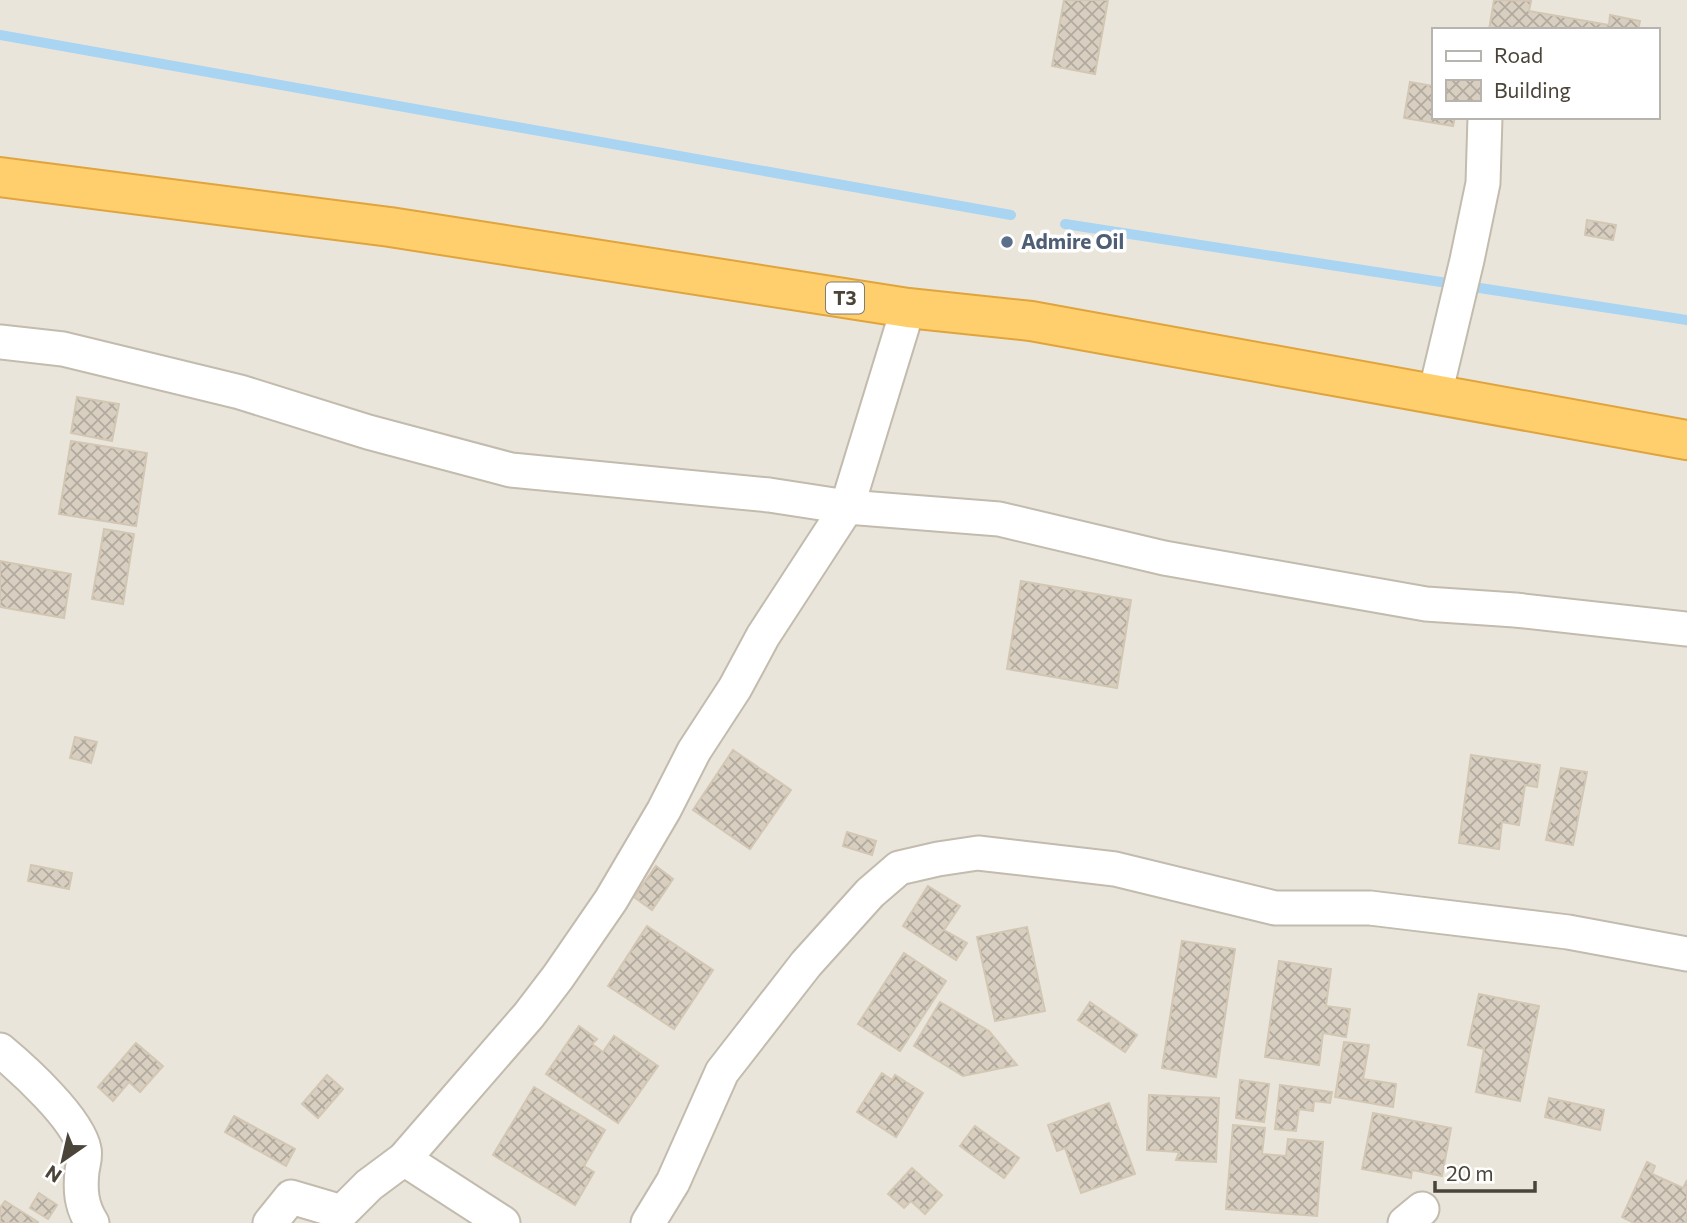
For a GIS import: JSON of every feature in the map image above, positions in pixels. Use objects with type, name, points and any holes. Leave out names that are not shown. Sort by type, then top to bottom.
[{"type":"highway","name":"T3","points":[[0,177],[390,228],[908,308],[1031,321],[1687,440]]},
{"type":"street","points":[[1435,394],[1483,183],[1485,119]]},
{"type":"street","points":[[270,1223],[291,1197],[342,1212],[369,1185],[404,1159],[529,1015],[558,977],[611,900],[664,810],[694,751],[735,688],[769,626],[847,507],[908,308]]},
{"type":"street","points":[[0,342],[63,349],[240,392],[368,432],[510,470],[769,495],[847,507],[999,519],[1164,558],[1426,604],[1515,610],[1687,629]]},
{"type":"street","points":[[648,1223],[673,1182],[722,1072],[806,964],[870,893],[899,868],[978,853],[1115,870],[1275,908],[1370,908],[1568,932],[1687,954]]},
{"type":"street","points":[[0,1050],[30,1075],[71,1122],[80,1138],[85,1151],[80,1186],[82,1202],[92,1223]]},
{"type":"street","points":[[404,1159],[503,1223]]},
{"type":"shaded area","points":[[0,0],[1687,0],[1687,1223],[0,1223]]},
{"type":"building","points":[[1064,0],[1108,0],[1095,74],[1052,66]]},
{"type":"building","points":[[1494,0],[1531,1],[1529,11],[1609,25],[1610,15],[1640,21],[1638,28],[1489,28]]},
{"type":"building","points":[[1410,82],[1432,86],[1432,119],[1455,119],[1453,126],[1404,118]]},
{"type":"building","points":[[1587,220],[1616,225],[1613,240],[1585,235]]},
{"type":"building","points":[[77,397],[119,404],[112,441],[71,433]]},
{"type":"building","points":[[71,441],[147,453],[136,526],[59,514]]},
{"type":"building","points":[[104,529],[134,534],[123,604],[92,599]]},
{"type":"building","points":[[0,561],[71,574],[64,618],[0,607]]},
{"type":"building","points":[[1021,581],[1131,600],[1117,688],[1007,669]]},
{"type":"building","points":[[75,737],[97,742],[91,763],[70,758]]},
{"type":"building","points":[[733,750],[791,790],[750,849],[693,810]]},
{"type":"building","points":[[1471,755],[1540,765],[1537,787],[1525,785],[1519,825],[1502,822],[1499,849],[1459,843]]},
{"type":"building","points":[[1561,768],[1587,772],[1573,845],[1546,840]]},
{"type":"building","points":[[847,832],[876,841],[872,855],[843,846]]},
{"type":"building","points":[[31,865],[72,873],[69,889],[28,881]]},
{"type":"building","points":[[656,866],[673,879],[652,910],[634,897]]},
{"type":"building","points":[[928,886],[960,906],[944,930],[967,943],[956,960],[903,926]]},
{"type":"building","points":[[647,926],[713,970],[674,1029],[608,986]]},
{"type":"building","points":[[1027,927],[1045,1011],[995,1021],[977,937]]},
{"type":"building","points":[[1182,941],[1235,949],[1216,1077],[1162,1068]]},
{"type":"building","points":[[904,953],[946,981],[900,1051],[858,1024]]},
{"type":"building","points":[[1279,961],[1331,969],[1326,1006],[1350,1009],[1346,1037],[1323,1033],[1319,1065],[1265,1057]]},
{"type":"building","points":[[1479,994],[1539,1006],[1520,1101],[1476,1092],[1484,1049],[1468,1045]]},
{"type":"building","points":[[940,1002],[989,1031],[1017,1065],[963,1076],[914,1046]]},
{"type":"building","points":[[1090,1002],[1137,1035],[1125,1052],[1078,1020]]},
{"type":"building","points":[[579,1026],[597,1039],[592,1044],[603,1052],[614,1036],[658,1066],[618,1123],[546,1074]]},
{"type":"building","points":[[1344,1042],[1369,1045],[1363,1079],[1396,1084],[1393,1107],[1335,1097]]},
{"type":"building","points":[[136,1043],[163,1066],[140,1092],[129,1082],[113,1101],[98,1087]]},
{"type":"building","points":[[882,1073],[892,1080],[895,1075],[923,1093],[896,1137],[857,1112]]},
{"type":"building","points":[[327,1075],[343,1089],[318,1118],[302,1104]]},
{"type":"building","points":[[1240,1080],[1269,1084],[1264,1122],[1236,1118]]},
{"type":"building","points":[[1280,1085],[1332,1092],[1330,1103],[1314,1101],[1313,1111],[1299,1109],[1296,1131],[1275,1129]]},
{"type":"building","points":[[534,1087],[605,1130],[584,1166],[594,1172],[575,1205],[493,1155]]},
{"type":"building","points":[[1149,1095],[1219,1098],[1216,1162],[1176,1160],[1179,1152],[1147,1150]]},
{"type":"building","points":[[1549,1098],[1604,1110],[1600,1130],[1545,1117]]},
{"type":"building","points":[[1109,1103],[1135,1174],[1081,1193],[1065,1148],[1057,1151],[1048,1125]]},
{"type":"building","points":[[1373,1113],[1451,1128],[1442,1176],[1412,1170],[1411,1178],[1362,1169]]},
{"type":"building","points":[[234,1116],[295,1149],[286,1166],[225,1132]]},
{"type":"building","points":[[1233,1125],[1265,1128],[1262,1154],[1286,1156],[1288,1139],[1323,1142],[1317,1216],[1226,1209]]},
{"type":"building","points":[[975,1126],[1019,1158],[1004,1178],[960,1146]]},
{"type":"building","points":[[1647,1162],[1655,1166],[1652,1174],[1683,1188],[1687,1180],[1687,1223],[1634,1223],[1622,1217]]},
{"type":"building","points":[[912,1168],[942,1195],[925,1214],[911,1201],[904,1208],[888,1194]]},
{"type":"building","points":[[39,1193],[57,1205],[48,1219],[30,1208]]},
{"type":"building","points":[[5,1201],[38,1223],[0,1223],[0,1208]]},
{"type":"waterway","points":[[0,35],[1011,215]]},
{"type":"waterway","points":[[1065,224],[1687,320]]},
{"type":"place","name":"Admire Oil","points":[[1007,242]]}]
